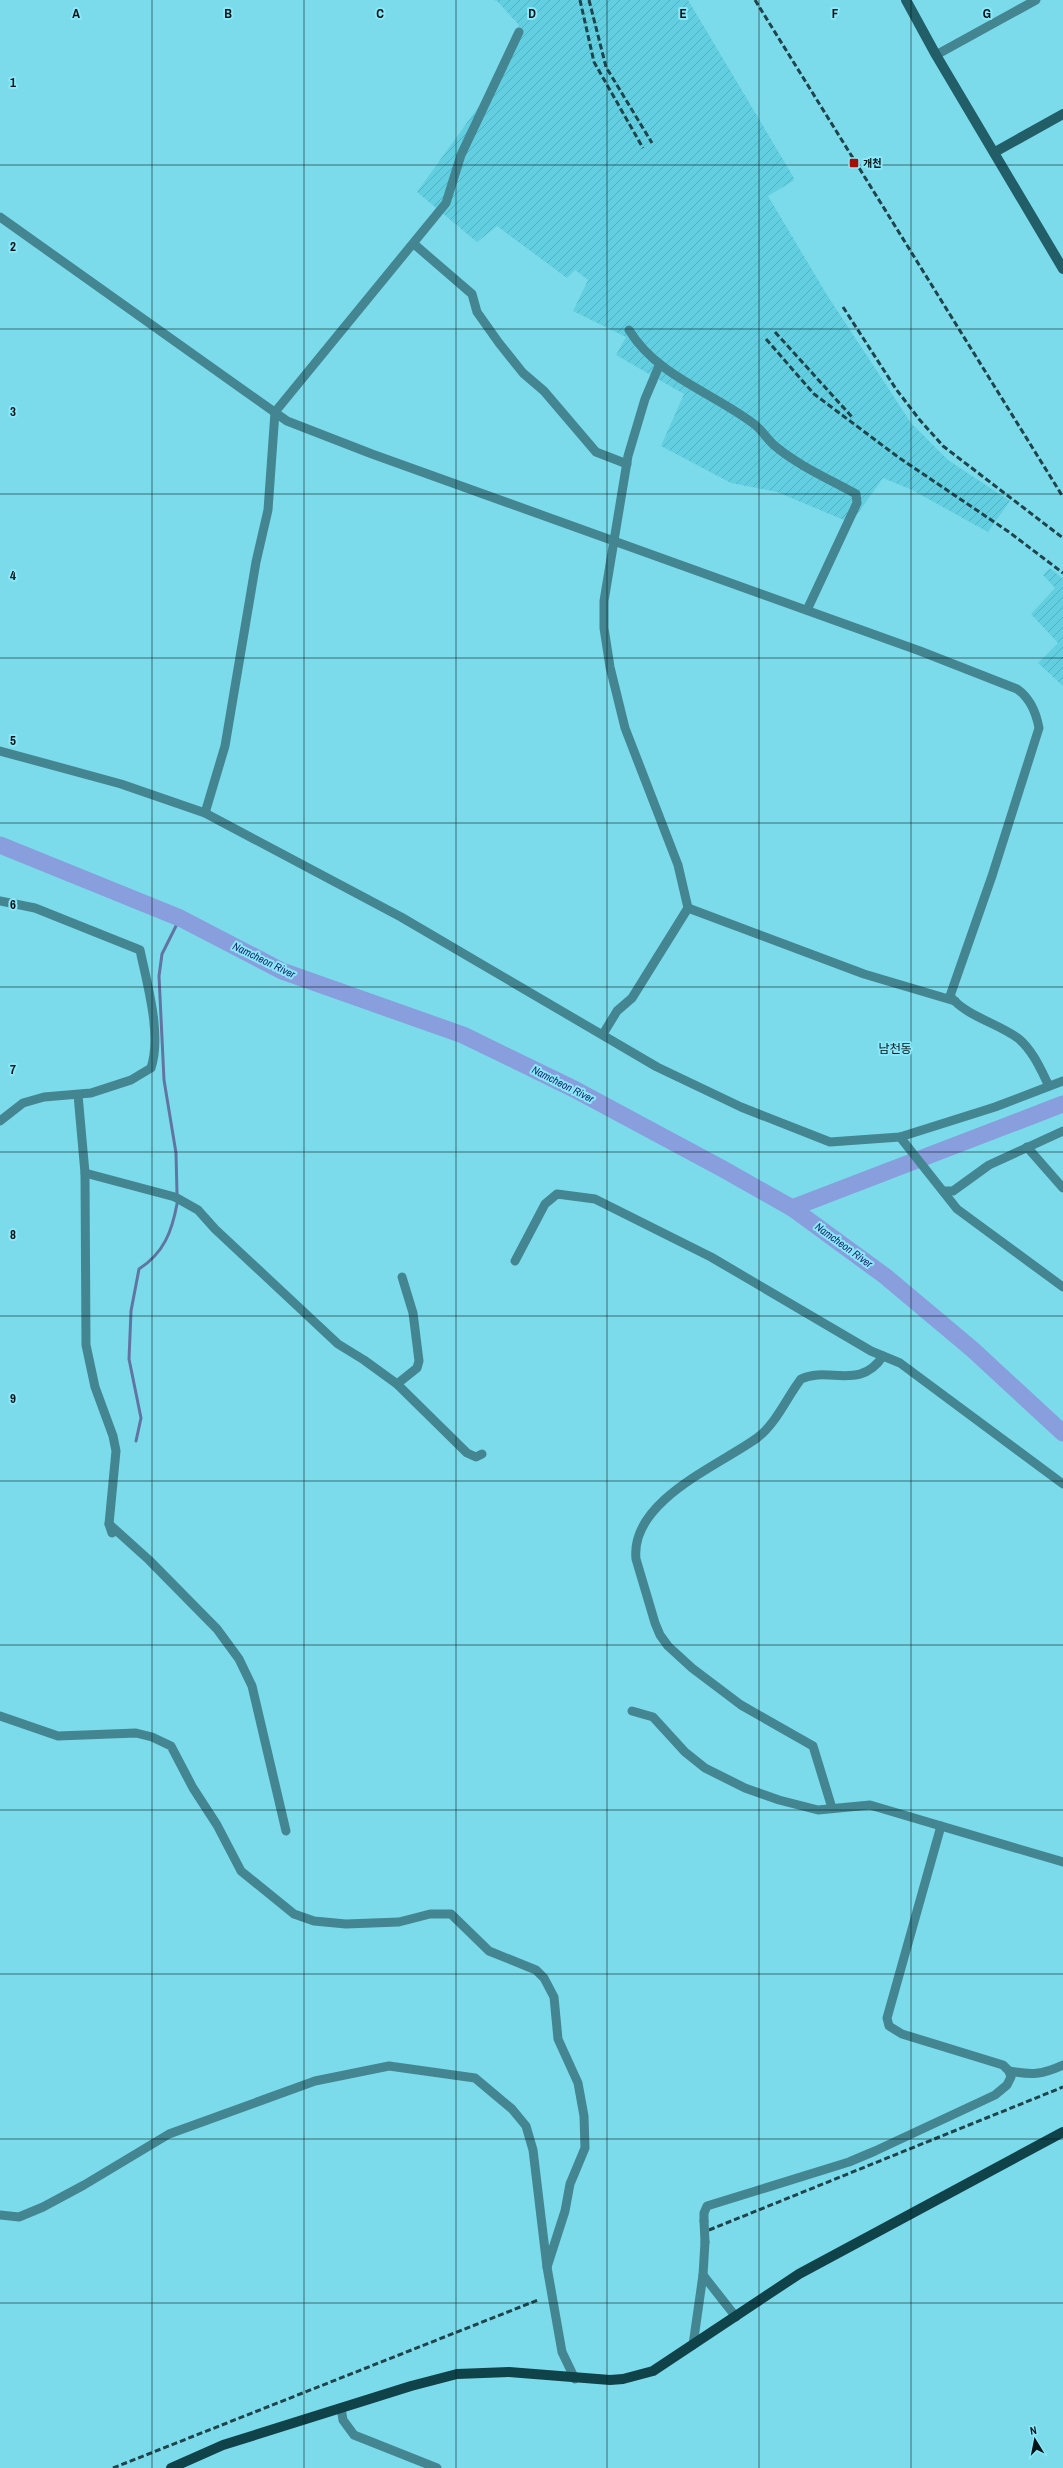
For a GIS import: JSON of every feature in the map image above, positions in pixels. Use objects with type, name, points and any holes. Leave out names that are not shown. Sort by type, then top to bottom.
[{"type":"main road","points":[[906,0],[936,55],[1063,268]]},
{"type":"main road","points":[[995,152],[1063,114]]},
{"type":"main road","points":[[171,2468],[223,2445],[457,2374],[510,2372],[575,2379],[616,2380],[653,2371],[799,2274],[1063,2132]]},
{"type":"street","points":[[936,55],[1036,0]]},
{"type":"street","points":[[205,813],[225,746],[256,562],[268,510],[275,412],[446,203],[461,155],[519,32]]},
{"type":"street","points":[[0,217],[287,421],[372,454],[920,651],[1017,689],[1027,696],[1036,716],[1038,728],[992,876],[950,996],[955,1001]]},
{"type":"street","points":[[414,244],[472,294],[477,312],[499,343],[523,373],[544,391],[596,452],[626,464]]},
{"type":"street","points":[[629,330],[636,342],[659,366],[754,424],[775,446],[795,460],[856,494],[856,503],[807,610]]},
{"type":"street","points":[[603,1034],[618,1011],[632,998],[688,908],[686,891],[676,859],[625,728],[610,667],[604,628],[604,601],[626,464],[635,429],[659,366]]},
{"type":"street","points":[[0,751],[121,784],[205,813],[401,916],[657,1067],[741,1106],[830,1142],[900,1137],[995,1107],[1063,1081]]},
{"type":"street","points":[[0,901],[34,908],[140,950],[153,1028],[154,1051],[151,1068],[142,1074],[116,1086],[78,1095],[44,1097],[23,1103],[0,1121]]},
{"type":"street","points":[[688,908],[836,964],[955,1001],[1018,1039],[1033,1055],[1049,1086]]},
{"type":"street","points":[[78,1095],[85,1173],[86,1345],[95,1387],[113,1436],[116,1451],[109,1524],[112,1533]]},
{"type":"street","points":[[943,1191],[953,1191],[989,1165],[1063,1131]]},
{"type":"street","points":[[900,1137],[962,1213],[1063,1287]]},
{"type":"street","points":[[1027,1147],[1063,1188]]},
{"type":"street","points":[[85,1173],[175,1197],[198,1210],[215,1230],[314,1324],[338,1344],[364,1360],[397,1384],[467,1453],[476,1457],[482,1454]]},
{"type":"street","points":[[515,1261],[550,1198],[557,1194],[566,1194],[595,1199],[711,1257],[871,1351],[900,1363],[925,1380],[1063,1484]]},
{"type":"street","points":[[397,1384],[417,1368],[419,1361],[413,1313],[402,1276]]},
{"type":"street","points":[[832,1808],[813,1746],[741,1706],[687,1664],[660,1635],[636,1559],[635,1547],[645,1521],[659,1506],[681,1487],[757,1438],[769,1427],[801,1379],[817,1374],[840,1377],[854,1375],[874,1367],[883,1356]]},
{"type":"street","points":[[109,1524],[119,1531],[212,1624],[239,1659],[252,1686],[286,1831]]},
{"type":"street","points":[[632,1711],[652,1717],[685,1752],[705,1768],[721,1777],[779,1800],[818,1810],[870,1806],[1063,1862]]},
{"type":"street","points":[[0,1716],[58,1736],[136,1733],[152,1737],[170,1746],[193,1788],[217,1825],[241,1871],[294,1914],[314,1922],[346,1924],[400,1922],[430,1914],[452,1914],[489,1952],[536,1970],[544,1978],[554,1997],[558,2039],[578,2083],[585,2132],[585,2148],[570,2184],[565,2211],[547,2267]]},
{"type":"street","points":[[693,2345],[703,2275],[705,2242],[704,2212],[707,2206],[849,2162],[995,2095],[1007,2085],[1011,2077],[1009,2071],[1003,2065],[902,2034],[889,2026],[887,2018],[941,1826]]},
{"type":"street","points":[[1009,2071],[1032,2075],[1043,2074],[1063,2065]]},
{"type":"street","points":[[0,2215],[19,2217],[43,2207],[84,2186],[169,2134],[315,2081],[373,2068],[389,2066],[407,2067],[475,2078],[512,2109],[526,2126],[533,2150],[547,2267],[562,2352],[575,2379]]},
{"type":"street","points":[[703,2275],[736,2317]]},
{"type":"street","points":[[341,2408],[343,2420],[354,2435],[437,2468]]},
{"type":"shaded area","points":[[493,0],[688,0],[794,178],[793,181],[768,196],[827,295],[911,423],[948,460],[1010,501],[988,532],[912,490],[883,478],[851,523],[777,492],[731,483],[661,446],[684,394],[616,355],[626,337],[573,311],[588,280],[575,270],[567,278],[497,226],[477,242],[417,192],[484,99],[519,25],[497,1]]},
{"type":"shaded area","points":[[1050,568],[1063,579],[1063,686],[1038,663],[1058,643],[1031,614],[1055,588],[1043,575]]},
{"type":"waterway","name":"Namcheon River","points":[[0,845],[180,918],[282,971],[463,1035],[574,1089],[723,1169],[792,1208],[885,1276],[972,1349],[1063,1433]]},
{"type":"waterway","points":[[177,1194],[176,1153],[164,1080],[159,976],[162,954],[180,918]]},
{"type":"waterway","points":[[792,1208],[1063,1104]]},
{"type":"waterway","points":[[136,1441],[141,1418],[129,1359],[131,1311],[139,1269],[155,1256],[166,1241],[177,1204]]},
{"type":"railway","points":[[580,0],[594,62],[643,148]]},
{"type":"railway","points":[[589,0],[606,67],[652,143]]},
{"type":"railway","points":[[755,0],[1063,497]]},
{"type":"railway","points":[[843,307],[896,389],[919,419],[943,446],[1063,538]]},
{"type":"railway","points":[[775,332],[852,417]]},
{"type":"railway","points":[[766,339],[814,394],[898,457],[1009,532],[1063,573]]},
{"type":"railway","points":[[709,2230],[1063,2087]]},
{"type":"railway","points":[[113,2468],[538,2300]]},
{"type":"place","name":"개천","points":[[854,163]]},
{"type":"district","name":"남천동","points":[[895,1049]]}]
